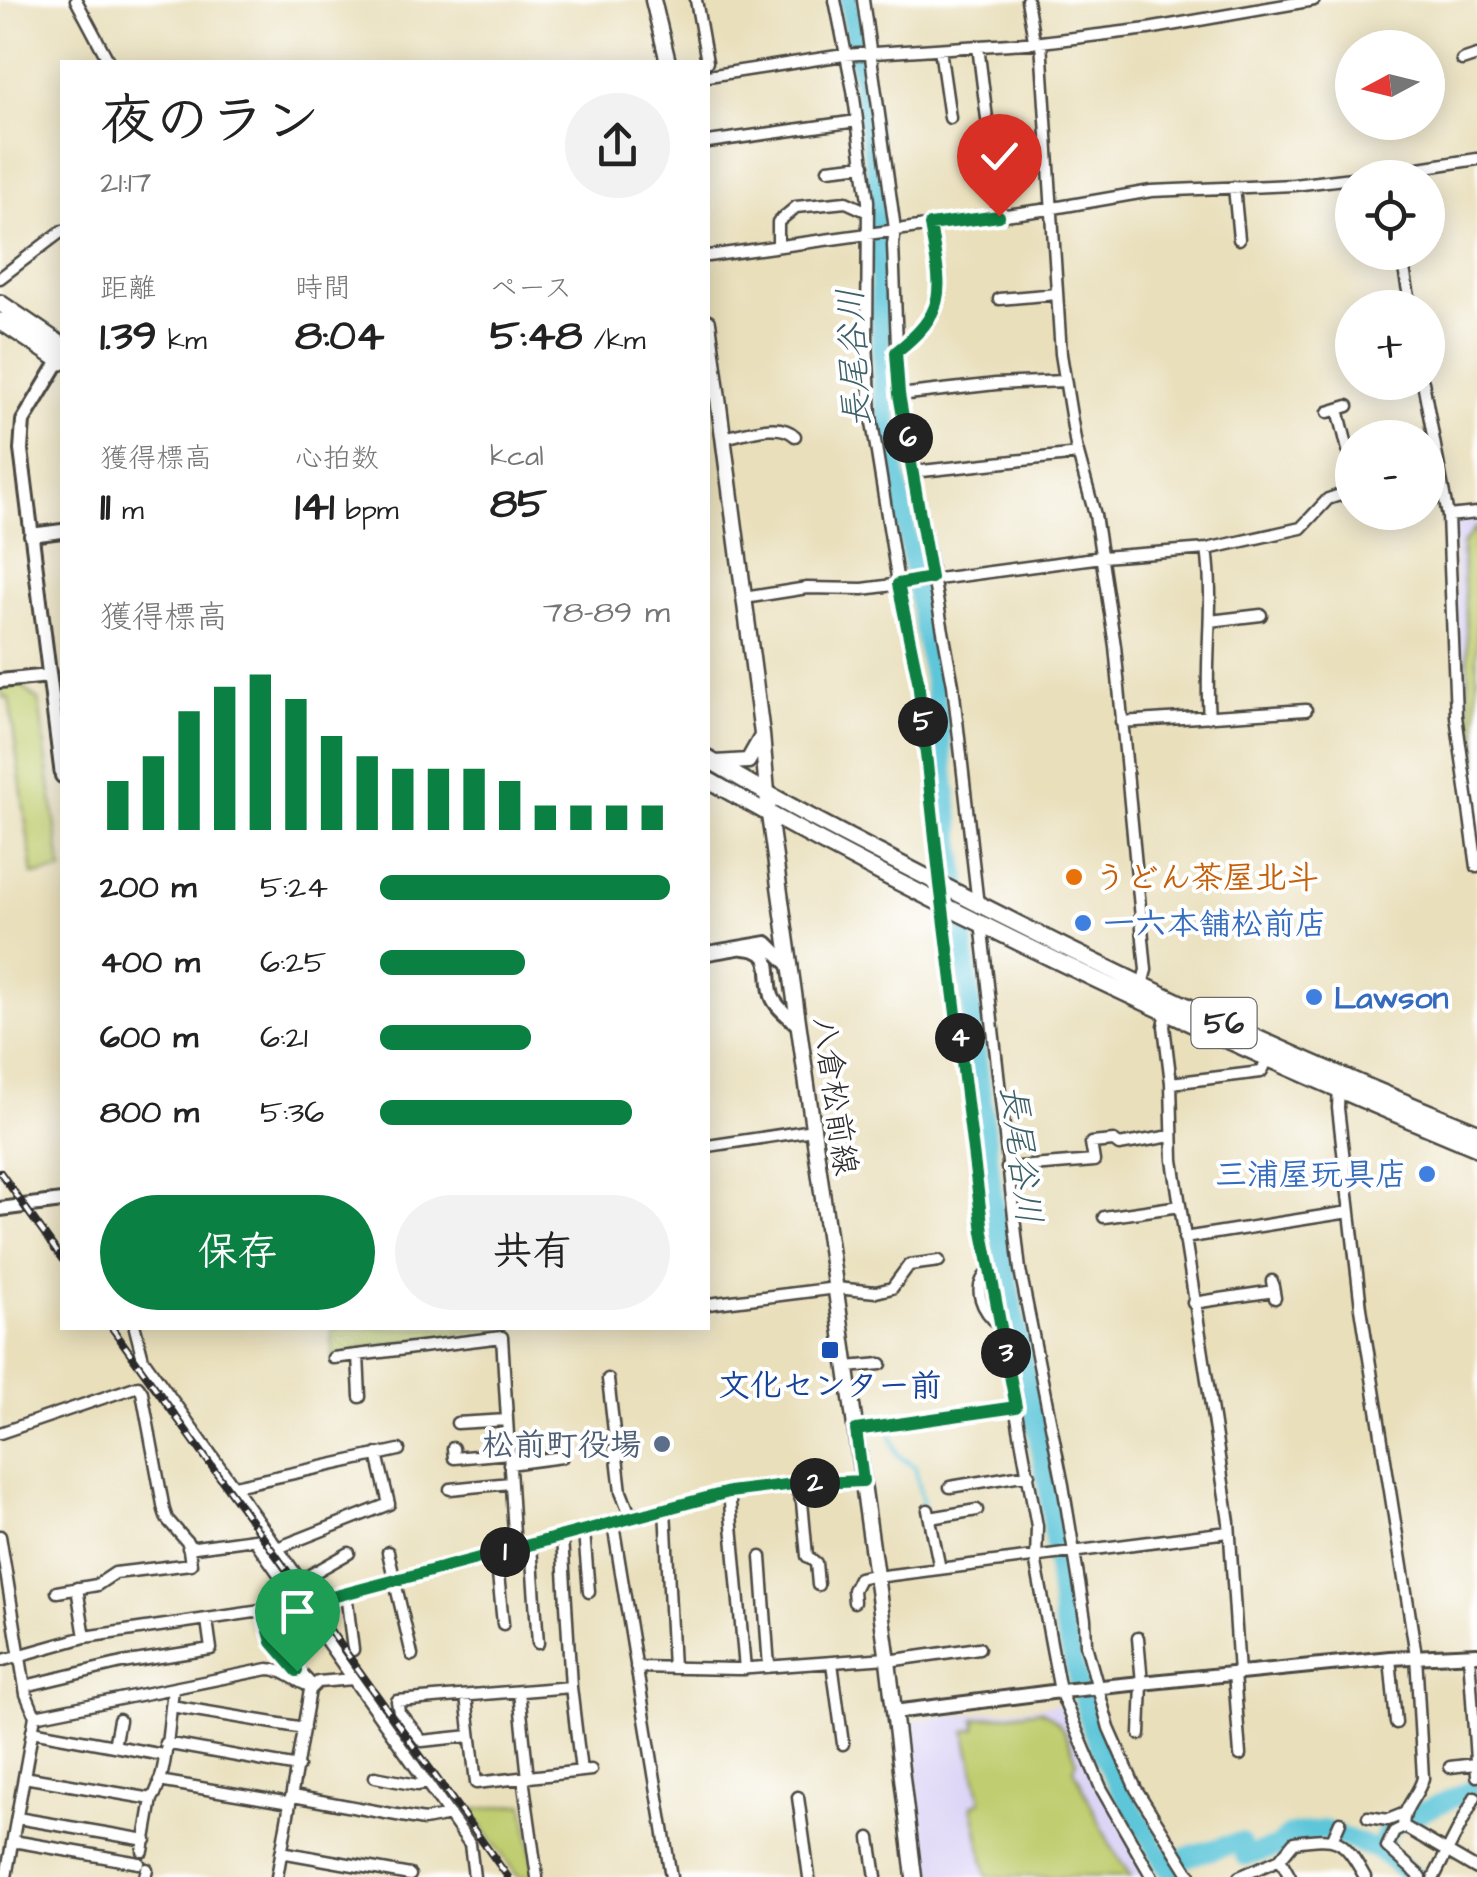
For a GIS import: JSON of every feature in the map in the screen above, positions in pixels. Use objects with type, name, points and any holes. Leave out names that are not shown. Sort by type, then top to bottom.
[{"type":"highway","points":[[0,303],[60,354]]},
{"type":"highway","points":[[0,321],[60,355]]},
{"type":"highway","name":"56","points":[[711,761],[1139,992],[1167,1012],[1268,1060],[1477,1132]]},
{"type":"highway","name":"56","points":[[710,781],[979,923],[1477,1148]]},
{"type":"main road","points":[[652,0],[667,60]]},
{"type":"main road","name":"八倉松前線","points":[[710,337],[769,815],[888,1660],[914,1877]]},
{"type":"main road","points":[[711,761],[748,761],[762,734]]},
{"type":"street","points":[[76,0],[108,60]]},
{"type":"street","points":[[696,0],[706,60]]},
{"type":"street","points":[[836,0],[864,164],[871,416],[918,680],[990,1271],[1038,1526],[1039,1556],[1061,1691],[1101,1788],[1152,1877]]},
{"type":"street","points":[[862,0],[893,230],[899,394],[930,579],[953,685],[1020,1270],[1064,1485],[1069,1553],[1085,1619],[1086,1646],[1109,1728],[1136,1789],[1191,1877]]},
{"type":"street","points":[[1027,0],[1038,41],[1065,381],[1102,557],[1115,646],[1146,970],[1139,992]]},
{"type":"street","points":[[710,69],[1148,29],[1276,2],[1314,0]]},
{"type":"street","points":[[978,46],[999,216]]},
{"type":"street","points":[[940,49],[950,118]]},
{"type":"street","points":[[1462,60],[1477,55]]},
{"type":"street","points":[[710,142],[857,121]]},
{"type":"street","points":[[1445,165],[1477,159]]},
{"type":"street","points":[[828,169],[864,164]]},
{"type":"street","points":[[710,256],[1151,192],[1335,179]]},
{"type":"street","points":[[1234,187],[1238,240]]},
{"type":"street","points":[[778,245],[778,222],[796,206],[846,202],[868,212]]},
{"type":"street","points":[[896,352],[909,342],[937,306],[938,280],[930,225]]},
{"type":"street","points":[[0,278],[60,233]]},
{"type":"street","points":[[999,299],[1057,294]]},
{"type":"street","points":[[60,359],[23,421],[22,462],[60,761]]},
{"type":"street","points":[[899,394],[1065,381]]},
{"type":"street","points":[[1338,409],[1341,420]]},
{"type":"street","points":[[723,438],[778,428],[795,436]]},
{"type":"street","points":[[913,472],[1078,454]]},
{"type":"street","points":[[744,598],[807,588],[863,589],[1102,557],[1208,549],[1301,528],[1328,499],[1335,497]]},
{"type":"street","points":[[1445,507],[1456,716],[1477,867]]},
{"type":"street","points":[[1448,516],[1477,513]]},
{"type":"street","points":[[31,535],[60,531]]},
{"type":"street","points":[[1208,549],[1209,717]]},
{"type":"street","points":[[1210,621],[1262,615]]},
{"type":"street","points":[[0,681],[49,676]]},
{"type":"street","points":[[1121,722],[1306,710]]},
{"type":"street","points":[[710,953],[770,944],[791,966]]},
{"type":"street","points":[[743,948],[763,952],[772,998],[798,1026]]},
{"type":"street","points":[[1167,1012],[1164,1026],[1171,1083],[1171,1136],[1228,1532],[1240,1755]]},
{"type":"street","points":[[1171,1083],[1261,1072],[1268,1060]]},
{"type":"street","points":[[1340,1083],[1361,1308],[1416,1655],[1424,1778],[1387,1847],[1421,1877]]},
{"type":"street","points":[[710,1146],[813,1130]]},
{"type":"street","points":[[1007,1168],[1094,1161],[1091,1143],[1119,1144],[1171,1136]]},
{"type":"street","points":[[0,1208],[59,1203]]},
{"type":"street","points":[[1104,1217],[1180,1206]]},
{"type":"street","points":[[1184,1238],[1350,1212]]},
{"type":"street","points":[[710,1304],[836,1288],[876,1292],[892,1288],[909,1265],[938,1260]]},
{"type":"street","points":[[1193,1303],[1273,1290]]},
{"type":"street","points":[[135,1330],[143,1358],[316,1601]]},
{"type":"street","points":[[332,1358],[502,1337],[515,1550]]},
{"type":"street","points":[[358,1355],[360,1397]]},
{"type":"street","points":[[847,1367],[881,1364]]},
{"type":"street","points":[[608,1379],[621,1492],[629,1512],[638,1516]]},
{"type":"street","points":[[0,1433],[138,1386],[146,1402],[166,1519],[183,1534],[191,1564],[115,1573],[97,1585],[57,1592]]},
{"type":"street","points":[[856,1430],[1016,1407]]},
{"type":"street","points":[[456,1423],[507,1420]]},
{"type":"street","points":[[454,1448],[454,1458],[562,1457]]},
{"type":"street","points":[[234,1486],[399,1450]]},
{"type":"street","points":[[280,1547],[389,1504],[378,1454]]},
{"type":"street","points":[[950,1487],[1029,1474]]},
{"type":"street","points":[[0,1662],[85,1637],[302,1605],[729,1492],[863,1481]]},
{"type":"street","points":[[450,1489],[510,1483]]},
{"type":"street","points":[[794,1484],[802,1502],[807,1556],[816,1563],[818,1585]]},
{"type":"street","points":[[729,1492],[745,1669]]},
{"type":"street","points":[[665,1508],[673,1668]]},
{"type":"street","points":[[940,1569],[929,1514],[977,1510]]},
{"type":"street","points":[[613,1524],[671,1877]]},
{"type":"street","points":[[584,1532],[589,1592]]},
{"type":"street","points":[[854,1602],[858,1578],[1228,1532]]},
{"type":"street","points":[[0,1536],[25,1686],[35,1716],[6,1877]]},
{"type":"street","points":[[466,1696],[476,1783],[586,1770],[570,1687],[562,1538]]},
{"type":"street","points":[[188,1548],[254,1539],[470,1844],[474,1877]]},
{"type":"street","points":[[531,1545],[538,1642]]},
{"type":"street","points":[[388,1552],[412,1655]]},
{"type":"street","points":[[302,1580],[349,1553]]},
{"type":"street","points":[[496,1554],[503,1624]]},
{"type":"street","points":[[761,1557],[770,1667]]},
{"type":"street","points":[[77,1588],[85,1637]]},
{"type":"street","points":[[346,1592],[353,1650]]},
{"type":"street","points":[[264,1612],[272,1642],[312,1686]]},
{"type":"street","points":[[25,1686],[122,1663],[211,1649],[207,1620]]},
{"type":"street","points":[[1138,1638],[1142,1682],[1140,1734]]},
{"type":"street","points":[[636,1668],[745,1669],[888,1660],[979,1648]]},
{"type":"street","points":[[894,1712],[1142,1682],[1416,1655],[1473,1654],[1476,1770],[1450,1766]]},
{"type":"street","points":[[1390,1658],[1396,1723]]},
{"type":"street","points":[[832,1663],[842,1744]]},
{"type":"street","points":[[35,1716],[268,1669],[278,1669],[294,1681],[312,1686],[353,1678]]},
{"type":"street","points":[[277,1877],[312,1686]]},
{"type":"street","points":[[470,1736],[422,1741],[399,1712],[398,1701],[570,1687]]},
{"type":"street","points":[[144,1860],[173,1690]]},
{"type":"street","points":[[519,1692],[537,1877]]},
{"type":"street","points":[[170,1706],[304,1728]]},
{"type":"street","points":[[114,1746],[119,1720]]},
{"type":"street","points":[[32,1730],[163,1756]]},
{"type":"street","points":[[165,1743],[298,1766]]},
{"type":"street","points":[[24,1777],[152,1799]]},
{"type":"street","points":[[376,1777],[418,1785],[427,1783]]},
{"type":"street","points":[[159,1781],[424,1820],[450,1815]]},
{"type":"street","points":[[798,1797],[810,1877]]},
{"type":"street","points":[[1434,1877],[1474,1797]]},
{"type":"street","points":[[17,1818],[144,1860]]},
{"type":"street","points":[[1368,1818],[1403,1821],[1445,1853],[1477,1870]]},
{"type":"street","points":[[1239,1877],[1280,1859],[1294,1842],[1336,1831],[1366,1877]]},
{"type":"street","points":[[0,1834],[144,1860]]},
{"type":"street","points":[[870,1838],[876,1877]]},
{"type":"street","points":[[281,1852],[410,1875]]},
{"type":"street","points":[[1280,1859],[1290,1877]]},
{"type":"shaded area","points":[[1477,517],[1477,841],[1460,716],[1454,528],[1461,518]]},
{"type":"shaded area","points":[[1060,1704],[1148,1877],[923,1877],[907,1739],[911,1725],[917,1720]]},
{"type":"green space","points":[[1477,526],[1477,767],[1470,712],[1462,544]]},
{"type":"green space","points":[[25,684],[26,690],[39,701],[60,871],[33,875],[9,698],[3,698],[1,687]]},
{"type":"green space","points":[[331,1330],[489,1330],[368,1347],[333,1358]]},
{"type":"green space","points":[[1040,1710],[1064,1731],[1077,1761],[1074,1769],[1110,1844],[1131,1877],[987,1877],[972,1805],[981,1801],[965,1731],[976,1729],[975,1719]]},
{"type":"green space","points":[[524,1804],[535,1877],[518,1877],[470,1810]]},
{"type":"waterway","name":"長尾谷川","points":[[849,0],[878,186],[882,384],[935,690],[995,1214],[1049,1493],[1063,1623],[1090,1725],[1110,1770],[1172,1877]]},
{"type":"waterway","points":[[889,1430],[898,1455],[915,1467],[924,1508]]},
{"type":"waterway","points":[[1414,1877],[1380,1851],[1389,1827],[1477,1787]]},
{"type":"waterway","points":[[1163,1863],[1240,1842],[1245,1856],[1278,1847],[1289,1835],[1324,1830],[1380,1851]]},
{"type":"railway","points":[[0,1172],[60,1256]]},
{"type":"railway","points":[[113,1330],[508,1877]]},
{"type":"place","name":"うどん茶屋北斗","points":[[1074,877]]},
{"type":"place","name":"一六本舗松前店","points":[[1083,923]]},
{"type":"place","name":"Lawson","points":[[1314,997]]},
{"type":"place","name":"三浦屋玩具店","points":[[1427,1174]]},
{"type":"place","name":"文化センター前","points":[[830,1350]]},
{"type":"place","name":"松前町役場","points":[[662,1444]]},
{"type":"route","points":[[297,1671],[272,1642],[264,1612],[729,1492],[863,1481],[856,1430],[886,1427],[890,1422],[1016,1407],[983,1232],[918,680],[898,584],[931,578],[896,367],[896,352],[909,342],[937,306],[940,296],[930,225],[999,216]]}]
